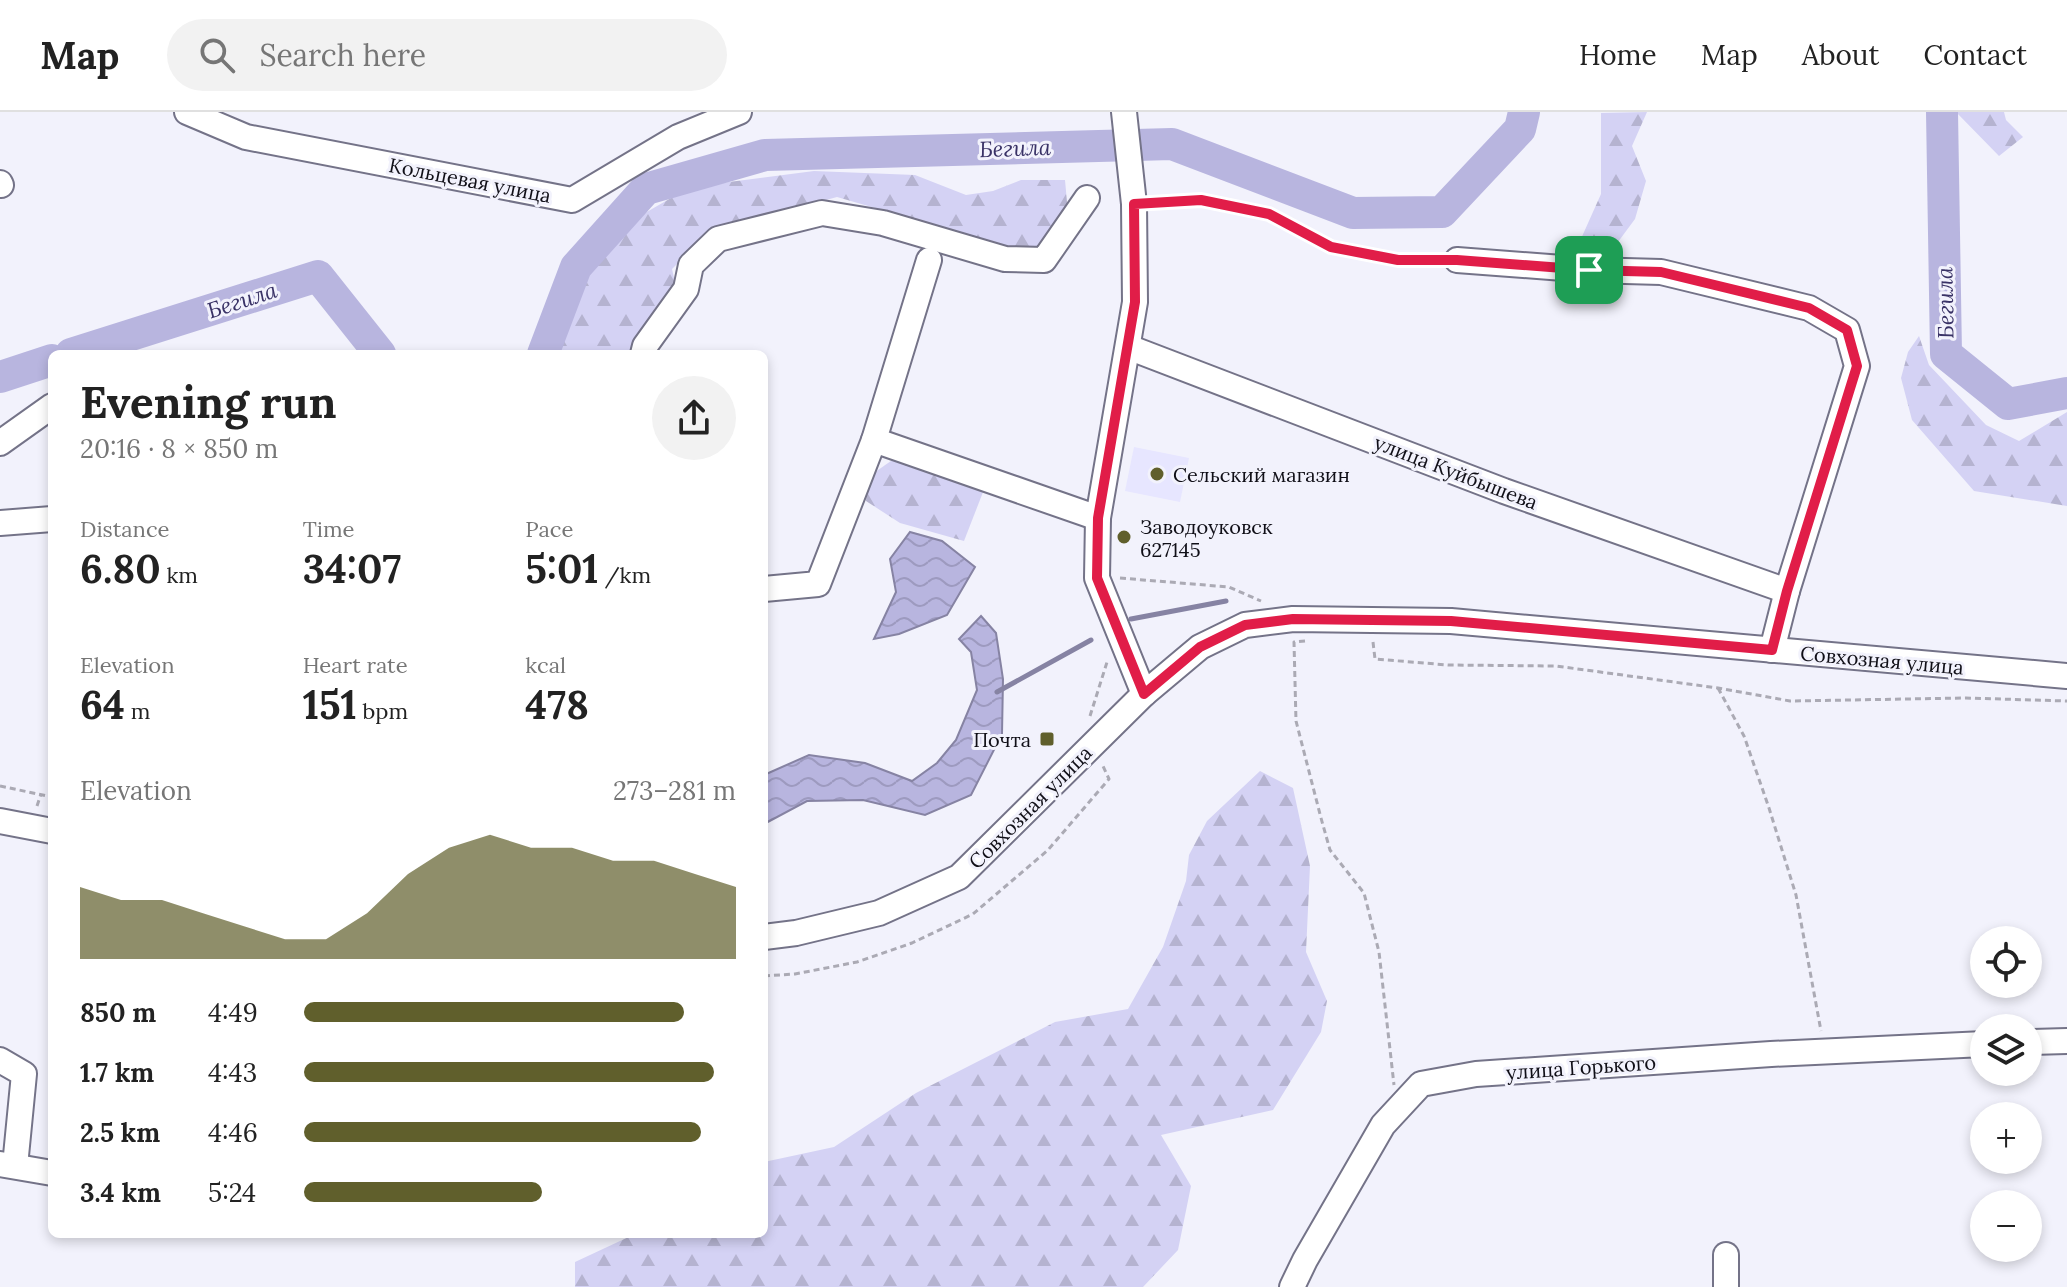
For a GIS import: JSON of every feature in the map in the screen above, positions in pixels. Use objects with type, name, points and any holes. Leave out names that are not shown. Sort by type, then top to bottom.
[{"type":"street","name":"Кольцевая улица","points":[[187,112],[246,137],[572,200],[678,137],[739,112]]},
{"type":"street","points":[[1124,112],[1133,196],[1135,302],[1098,518],[1097,578],[1144,694]]},
{"type":"street","points":[[644,350],[686,289],[691,265],[718,239],[822,213],[883,223],[1005,259],[1044,260],[1087,198]]},
{"type":"street","points":[[768,589],[818,584],[874,440],[929,260]]},
{"type":"street","points":[[1457,260],[1661,272],[1809,308],[1847,330],[1857,366],[1787,591],[1772,650]]},
{"type":"street","name":"улица Куйбышева","points":[[1128,347],[1504,491],[1787,591]]},
{"type":"street","points":[[0,443],[48,409]]},
{"type":"street","points":[[874,440],[1098,518]]},
{"type":"street","points":[[0,523],[48,519]]},
{"type":"street","name":"Совхозная улица","points":[[768,936],[879,913],[959,877],[1144,694],[1200,647],[1245,625],[1293,619],[1451,621],[2067,676]]},
{"type":"street","points":[[0,821],[48,830]]},
{"type":"street","points":[[2042,1042],[2067,1041]]},
{"type":"street","name":"улица Горького","points":[[1292,1287],[1383,1125],[1421,1084],[1476,1074],[1970,1045]]},
{"type":"street","points":[[0,1060],[24,1074],[8,1165],[48,1172]]},
{"type":"street","points":[[1726,1255],[1726,1287]]},
{"type":"path","points":[[1133,196],[1201,200],[1269,214],[1331,247],[1398,260],[1457,260]]},
{"type":"path","points":[[1373,638],[1375,659],[1448,665],[1556,666],[1790,701],[1966,698],[2067,701]]},
{"type":"path","points":[[1317,641],[1294,642],[1296,721],[1330,850],[1364,893],[1379,952],[1396,1111]]},
{"type":"path","points":[[1718,688],[1744,736],[1796,895],[1825,1052]]},
{"type":"path","points":[[0,786],[48,796]]},
{"type":"shaded area","points":[[1134,447],[1189,458],[1180,502],[1125,491]]},
{"type":"green space","points":[[1647,112],[1632,146],[1646,181],[1635,219],[1615,246],[1582,257],[1580,241],[1601,194],[1601,113]]},
{"type":"green space","points":[[1956,112],[2004,112],[2006,120],[2023,137],[1999,156]]},
{"type":"green space","points":[[814,171],[915,175],[966,195],[993,191],[1021,180],[1065,180],[1069,224],[1035,258],[952,246],[889,212],[837,197],[709,232],[672,269],[679,300],[643,350],[556,350],[592,269],[645,213],[690,187]]},
{"type":"green space","points":[[1919,336],[1929,365],[1986,425],[2019,441],[2067,412],[2067,506],[1974,491],[1912,420],[1901,378],[1908,352]]},
{"type":"green space","points":[[901,454],[985,487],[964,541],[900,523],[866,501],[868,477]]},
{"type":"green space","points":[[1260,771],[1293,788],[1310,866],[1306,952],[1327,1001],[1321,1032],[1273,1110],[1161,1135],[1191,1186],[1178,1250],[1143,1287],[575,1287],[575,1262],[626,1238],[768,1238],[768,1161],[834,1147],[916,1093],[1055,1022],[1128,1009],[1163,947],[1186,881],[1189,855],[1207,821]]},
{"type":"water","points":[[910,532],[942,541],[975,567],[947,615],[899,634],[874,639],[896,592],[890,559]]},
{"type":"water","points":[[981,616],[996,633],[1003,679],[1002,734],[971,795],[925,815],[863,800],[807,801],[768,822],[768,773],[809,755],[865,763],[912,781],[937,763],[956,740],[977,690],[971,652],[959,639]]},
{"type":"waterway","name":"Бегила","points":[[545,350],[576,267],[646,189],[765,155],[1172,144],[1353,213],[1442,212],[1520,129],[1524,112]]},
{"type":"waterway","name":"Бегила","points":[[1942,112],[1946,354],[2008,404],[2067,393]]},
{"type":"waterway","name":"Бегила","points":[[84,350],[318,276],[377,350]]},
{"type":"waterway","name":"Бегила","points":[[0,377],[48,361]]},
{"type":"waterway","points":[[1131,619],[1226,601]]},
{"type":"waterway","points":[[997,692],[1091,640]]},
{"type":"place","name":"Сельский магазин","points":[[1157,474]]},
{"type":"place","name":"Заводоуковск 627145","points":[[1124,537]]},
{"type":"place","name":"Почта","points":[[1047,739]]},
{"type":"route","points":[[1201,200],[1269,214],[1331,247],[1398,260],[1457,260],[1589,270],[1661,272],[1809,308],[1847,330],[1857,366],[1787,591],[1772,650],[1451,621],[1293,619],[1245,625],[1200,647],[1144,694],[1097,578],[1098,518],[1135,302],[1134,204],[1201,200]]}]
